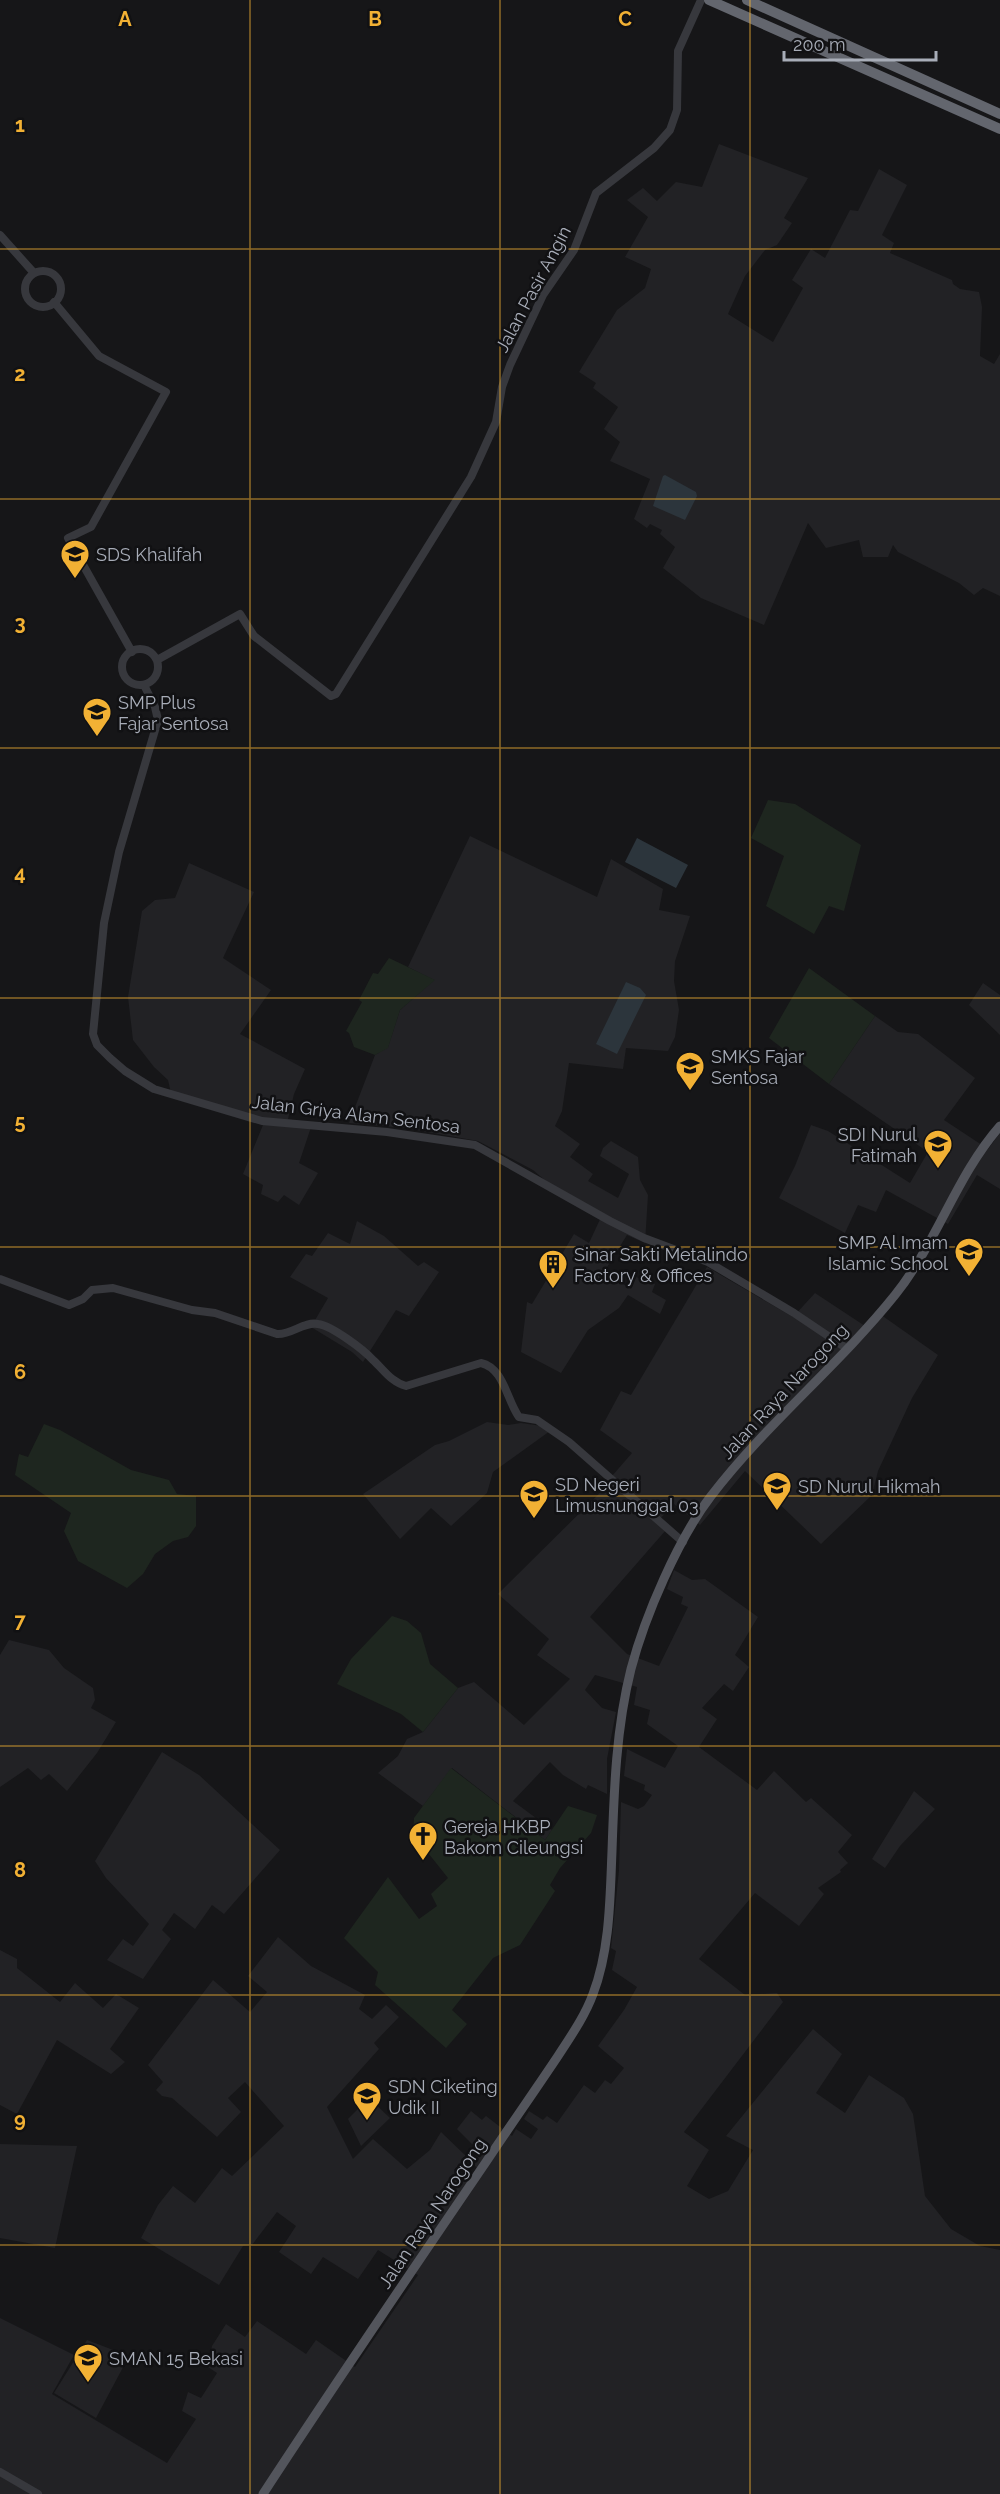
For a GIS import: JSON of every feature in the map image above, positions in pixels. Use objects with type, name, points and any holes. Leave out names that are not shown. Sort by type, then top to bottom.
[{"type":"highway","points":[[709,0],[1000,129]]},
{"type":"highway","points":[[747,0],[1000,114]]},
{"type":"main road","name":"Jalan Raya Narogong","points":[[263,2494],[541,2082],[586,2011],[599,1977],[604,1955],[617,1759],[624,1698],[644,1626],[654,1600],[683,1542],[709,1498],[736,1466],[846,1348],[861,1335],[918,1264],[978,1152],[1000,1126]]},
{"type":"street","name":"Jalan Pasir Angin","points":[[157,660],[240,614],[254,636],[331,696],[336,693],[471,477],[496,422],[504,380],[521,341],[543,295],[571,256],[596,193],[654,148],[674,124],[677,110],[678,51],[701,0]]},
{"type":"street","points":[[0,235],[34,273]]},
{"type":"street","points":[[46,271],[57,277],[61,292],[54,303],[39,306],[30,300],[25,287],[28,279],[34,273],[46,271]]},
{"type":"street","points":[[54,303],[99,356],[166,392],[91,527],[68,538],[132,652]]},
{"type":"street","points":[[146,650],[157,660],[157,674],[144,685],[129,681],[123,673],[125,658],[132,652],[146,650]]},
{"type":"street","name":"Jalan Griya Alam Sentosa","points":[[144,685],[155,707],[158,720],[131,808],[109,895],[94,1011],[93,1034],[99,1047],[125,1071],[153,1089],[262,1121],[387,1132],[475,1145],[609,1221],[644,1238],[708,1262],[794,1313],[846,1348]]},
{"type":"street","points":[[0,1279],[69,1305],[74,1304],[92,1290],[113,1288],[192,1310],[215,1313],[272,1333],[286,1334],[311,1323],[319,1324],[340,1335],[372,1358],[392,1379],[406,1386],[481,1364],[487,1365],[499,1376],[518,1415],[537,1420],[570,1442],[683,1542]]},
{"type":"street","points":[[0,2472],[38,2494]]},
{"type":"shaded area","points":[[719,144],[808,178],[784,218],[792,223],[777,245],[765,250],[745,276],[728,314],[773,342],[803,288],[792,280],[811,249],[825,258],[850,210],[858,211],[879,169],[907,185],[882,235],[894,243],[890,253],[952,280],[953,284],[960,289],[979,292],[982,307],[980,356],[994,364],[1000,354],[1000,596],[983,588],[974,595],[959,583],[898,552],[893,545],[888,557],[863,557],[859,540],[826,548],[808,523],[764,625],[701,598],[663,568],[675,547],[660,534],[662,530],[650,524],[647,528],[634,519],[650,479],[610,461],[620,442],[604,429],[618,407],[593,388],[596,383],[579,372],[617,310],[645,288],[651,269],[625,257],[648,217],[627,200],[643,188],[657,201],[676,182],[702,187]]},
{"type":"shaded area","points":[[665,475],[696,492],[697,496],[685,520],[653,506]]},
{"type":"shaded area","points":[[768,800],[795,804],[861,845],[844,911],[829,906],[814,934],[766,906],[784,856],[751,838]]},
{"type":"shaded area","points":[[470,836],[597,897],[611,859],[663,889],[659,910],[690,916],[675,961],[674,981],[679,1010],[675,1037],[668,1051],[626,1048],[623,1069],[569,1063],[562,1111],[555,1126],[580,1144],[570,1157],[593,1174],[588,1181],[618,1198],[629,1174],[600,1156],[603,1148],[611,1141],[638,1157],[640,1180],[648,1195],[645,1243],[627,1235],[604,1272],[631,1289],[636,1277],[655,1284],[652,1292],[666,1300],[660,1314],[628,1295],[619,1308],[588,1330],[561,1373],[521,1352],[527,1302],[532,1304],[574,1234],[589,1243],[602,1215],[547,1182],[533,1170],[478,1141],[405,1128],[349,1123],[375,1055],[388,1047],[400,1010],[434,980],[408,967]]},
{"type":"shaded area","points":[[637,838],[688,865],[676,888],[625,862]]},
{"type":"shaded area","points":[[189,863],[254,892],[223,958],[271,990],[240,1034],[305,1069],[294,1094],[288,1119],[312,1124],[299,1163],[318,1173],[299,1205],[284,1195],[278,1202],[261,1194],[263,1185],[243,1174],[265,1120],[171,1093],[168,1080],[154,1067],[133,1040],[128,997],[142,911],[155,900],[175,898]]},
{"type":"shaded area","points":[[389,958],[435,980],[400,1010],[388,1048],[375,1055],[354,1047],[346,1031],[362,1002],[359,1000],[373,973],[378,974]]},
{"type":"shaded area","points":[[809,968],[875,1016],[829,1084],[769,1038]]},
{"type":"shaded area","points":[[626,982],[640,988],[646,995],[617,1054],[596,1044]]},
{"type":"shaded area","points":[[983,983],[1000,995],[1000,1035],[969,1005]]},
{"type":"shaded area","points":[[875,1016],[898,1032],[918,1034],[975,1078],[944,1120],[988,1149],[1000,1133],[1000,1189],[977,1175],[948,1224],[886,1190],[876,1212],[858,1205],[845,1233],[779,1198],[795,1166],[811,1125],[828,1131],[910,1183],[928,1152],[829,1084]]},
{"type":"shaded area","points":[[357,1221],[384,1236],[418,1266],[424,1262],[439,1272],[409,1316],[396,1310],[363,1362],[352,1352],[311,1327],[328,1298],[290,1277],[306,1254],[312,1256],[328,1233],[350,1244]]},
{"type":"shaded area","points":[[707,1267],[793,1317],[815,1293],[865,1326],[877,1312],[938,1355],[912,1398],[878,1471],[872,1495],[821,1544],[745,1471],[700,1525],[674,1504],[657,1522],[666,1530],[590,1617],[627,1654],[659,1666],[688,1607],[681,1604],[683,1597],[667,1589],[674,1570],[692,1580],[705,1579],[758,1617],[735,1655],[749,1667],[733,1691],[724,1684],[702,1708],[717,1719],[699,1747],[757,1790],[774,1771],[806,1802],[811,1798],[852,1835],[838,1852],[848,1863],[840,1870],[841,1872],[818,1888],[824,1894],[799,1926],[755,1893],[699,1959],[745,1995],[777,1993],[783,2002],[684,2132],[709,2150],[687,2186],[709,2199],[728,2191],[753,2150],[726,2136],[813,2029],[842,2054],[816,2093],[845,2113],[869,2075],[904,2098],[913,2114],[925,2196],[951,2229],[980,2246],[1000,2250],[1000,2494],[0,2494],[0,2318],[74,2355],[52,2394],[167,2463],[196,2419],[182,2411],[188,2392],[201,2398],[217,2373],[208,2367],[212,2346],[226,2324],[245,2337],[257,2321],[306,2354],[316,2340],[355,2367],[418,2275],[378,2250],[358,2279],[323,2257],[311,2274],[279,2252],[296,2226],[277,2212],[252,2245],[243,2246],[219,2285],[141,2238],[158,2205],[173,2186],[195,2203],[222,2168],[232,2176],[284,2126],[245,2082],[228,2098],[241,2112],[217,2137],[172,2098],[162,2096],[156,2090],[163,2082],[148,2065],[213,1980],[250,2012],[267,1992],[248,1976],[278,1937],[311,1966],[365,1995],[359,2009],[372,2019],[386,2005],[399,2017],[374,2043],[379,2049],[327,2107],[353,2159],[373,2139],[407,2169],[430,2150],[441,2132],[467,2157],[454,2170],[468,2180],[477,2168],[471,2161],[479,2151],[457,2129],[471,2111],[482,2120],[486,2116],[512,2136],[516,2129],[531,2139],[538,2129],[524,2119],[529,2111],[543,2120],[547,2116],[557,2123],[584,2085],[595,2093],[605,2080],[611,2084],[624,2068],[598,2046],[624,2010],[637,1987],[612,1970],[616,1951],[611,1948],[619,1870],[621,1802],[638,1809],[644,1806],[652,1795],[644,1790],[645,1785],[624,1776],[627,1749],[665,1768],[678,1746],[647,1724],[650,1710],[634,1705],[637,1687],[595,1675],[585,1690],[602,1708],[616,1712],[607,1759],[607,1794],[588,1785],[586,1789],[563,1775],[550,1762],[513,1801],[552,1830],[545,1840],[452,1768],[423,1806],[378,1773],[398,1756],[407,1739],[423,1732],[458,1688],[474,1682],[524,1725],[570,1679],[537,1655],[549,1639],[498,1594],[614,1479],[612,1476],[632,1453],[600,1430],[621,1391],[631,1395]]},
{"type":"shaded area","points":[[487,1422],[542,1426],[550,1431],[493,1472],[487,1493],[451,1526],[431,1508],[400,1539],[363,1494],[435,1445],[449,1441]]},
{"type":"shaded area","points":[[44,1424],[60,1430],[131,1470],[169,1480],[177,1494],[196,1496],[196,1526],[188,1537],[173,1541],[155,1554],[143,1574],[127,1588],[78,1561],[64,1531],[71,1513],[15,1475],[19,1454],[28,1457]]},
{"type":"shaded area","points":[[392,1616],[407,1621],[421,1633],[430,1664],[458,1688],[423,1732],[401,1714],[337,1684],[351,1659]]},
{"type":"shaded area","points":[[9,1640],[49,1650],[64,1668],[93,1688],[95,1700],[91,1708],[116,1722],[97,1753],[67,1791],[49,1774],[41,1780],[28,1768],[0,1787],[0,1655]]},
{"type":"shaded area","points":[[162,1752],[199,1775],[280,1850],[224,1914],[212,1905],[195,1929],[174,1913],[162,1930],[171,1939],[143,1979],[107,1960],[123,1939],[133,1946],[149,1924],[106,1878],[95,1861]]},
{"type":"shaded area","points":[[451,1768],[545,1840],[568,1806],[597,1815],[591,1833],[560,1868],[550,1885],[555,1891],[520,1945],[493,1958],[452,2010],[467,2024],[446,2048],[375,1985],[378,1972],[344,1938],[388,1877],[419,1919],[437,1906],[431,1894],[448,1878],[413,1834],[414,1818]]},
{"type":"shaded area","points":[[914,1791],[935,1809],[900,1846],[885,1868],[872,1859]]},
{"type":"shaded area","points":[[0,1950],[17,1959],[17,1968],[60,2002],[75,1983],[103,2008],[116,1994],[139,2008],[110,2049],[125,2062],[111,2074],[57,2040],[17,2114],[0,2105]]},
{"type":"shaded area","name":"SDN Ciketing Udik II","points":[[369,2098],[390,2118],[361,2146],[348,2119]]},
{"type":"shaded area","points":[[0,2144],[77,2146],[55,2248],[0,2238]]},
{"type":"shaded area","name":"SMAN 15 Bekasi","points":[[87,2340],[129,2356],[96,2418],[54,2393]]},
{"type":"place","name":"SDS Khalifah","points":[[75,580]]},
{"type":"place","name":"SMP Plus Fajar Sentosa","points":[[97,738]]},
{"type":"place","name":"SMKS Fajar Sentosa","points":[[690,1092]]},
{"type":"place","name":"SDI Nurul Fatimah","points":[[938,1170]]},
{"type":"place","name":"SMP Al Imam Islamic School","points":[[969,1278]]},
{"type":"place","name":"Sinar Sakti Metalindo Factory & Offices","points":[[553,1290]]},
{"type":"place","name":"SD Nurul Hikmah","points":[[777,1512]]},
{"type":"place","name":"SD Negeri Limusnunggal 03","points":[[534,1520]]},
{"type":"place","name":"Gereja HKBP Bakom Cileungsi","points":[[423,1862]]},
{"type":"place","name":"SDN Ciketing Udik II","points":[[367,2122]]},
{"type":"place","name":"SMAN 15 Bekasi","points":[[88,2384]]}]
